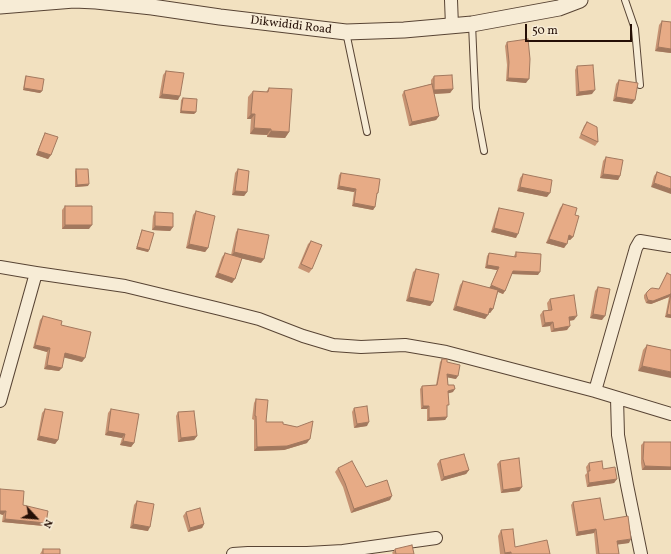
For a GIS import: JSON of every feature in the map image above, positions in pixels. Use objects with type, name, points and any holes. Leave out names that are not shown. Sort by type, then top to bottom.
[{"type":"street","name":"Dikwididi Road","points":[[0,6],[74,0],[96,1],[346,32],[472,24],[559,8],[580,0]]},
{"type":"street","points":[[451,0],[452,26]]},
{"type":"street","points":[[595,391],[636,248],[640,241],[671,246]]},
{"type":"street","points":[[0,267],[125,286],[259,319],[303,336],[333,345],[361,347],[405,345],[446,352],[595,391],[671,414]]},
{"type":"street","points":[[0,401],[36,273]]},
{"type":"street","points":[[617,398],[618,435],[641,554]]},
{"type":"street","points":[[233,554],[343,553],[436,538]]},
{"type":"lane","points":[[625,0],[635,29],[640,85]]},
{"type":"lane","points":[[472,24],[476,108],[484,151]]},
{"type":"lane","points":[[346,32],[367,132]]},
{"type":"building","points":[[662,21],[671,22],[671,49],[658,47]]},
{"type":"building","points":[[528,39],[530,59],[529,79],[508,78],[509,62],[507,42]]},
{"type":"building","points":[[593,65],[595,90],[579,92],[577,66]]},
{"type":"building","points":[[166,71],[184,73],[180,96],[162,94]]},
{"type":"building","points":[[452,75],[453,89],[434,90],[434,76]]},
{"type":"building","points":[[26,76],[44,79],[42,91],[24,88]]},
{"type":"building","points":[[619,80],[638,83],[635,100],[616,97]]},
{"type":"building","points":[[432,84],[439,116],[412,122],[404,91]]},
{"type":"building","points":[[269,88],[292,89],[289,132],[254,128],[255,114],[251,114],[253,91],[268,92]]},
{"type":"building","points":[[183,98],[197,99],[196,112],[181,111]]},
{"type":"building","points":[[587,122],[597,127],[598,142],[581,134]]},
{"type":"building","points":[[45,133],[58,137],[51,155],[38,151]]},
{"type":"building","points":[[606,157],[623,160],[620,176],[603,174]]},
{"type":"building","points":[[76,169],[88,169],[89,184],[77,185]]},
{"type":"building","points":[[238,169],[249,171],[247,192],[235,191]]},
{"type":"building","points":[[657,172],[671,177],[671,189],[654,183]]},
{"type":"building","points":[[341,173],[380,179],[375,207],[354,203],[356,189],[339,186]]},
{"type":"building","points":[[523,174],[552,180],[550,193],[520,187]]},
{"type":"building","points":[[563,204],[577,208],[575,215],[579,216],[573,237],[569,235],[567,244],[549,239]]},
{"type":"building","points":[[65,206],[92,206],[92,225],[65,225]]},
{"type":"building","points":[[499,208],[524,213],[518,234],[494,228]]},
{"type":"building","points":[[196,211],[215,216],[208,248],[189,244]]},
{"type":"building","points":[[155,212],[173,213],[173,227],[155,226]]},
{"type":"building","points":[[238,229],[269,235],[264,259],[234,252]]},
{"type":"building","points":[[142,230],[154,233],[149,250],[137,247]]},
{"type":"building","points":[[311,241],[322,245],[312,269],[301,264]]},
{"type":"building","points":[[516,252],[541,254],[540,272],[513,271],[505,291],[491,285],[499,267],[487,265],[489,253],[516,257]]},
{"type":"building","points":[[225,253],[242,258],[235,279],[218,273]]},
{"type":"building","points":[[416,269],[439,274],[433,302],[409,297]]},
{"type":"building","points":[[667,273],[671,275],[671,294],[653,301],[648,300],[646,294],[647,292],[652,288],[659,289]]},
{"type":"building","points":[[463,281],[498,290],[493,309],[490,308],[488,315],[456,306]]},
{"type":"building","points":[[598,287],[610,289],[605,316],[593,314]]},
{"type":"building","points":[[671,294],[671,315],[667,314]]},
{"type":"building","points":[[574,295],[577,316],[569,317],[570,326],[554,329],[553,322],[545,323],[543,311],[552,310],[550,299]]},
{"type":"building","points":[[43,316],[62,321],[61,325],[91,332],[85,358],[65,353],[62,368],[47,365],[50,348],[35,345]]},
{"type":"building","points":[[647,345],[671,350],[671,372],[642,366]]},
{"type":"building","points":[[442,359],[447,359],[447,362],[460,365],[458,376],[447,374],[448,385],[454,385],[455,389],[448,391],[449,405],[447,405],[447,417],[429,418],[429,406],[423,406],[422,386],[437,385]]},
{"type":"building","points":[[256,399],[268,400],[266,422],[283,422],[283,424],[297,427],[313,421],[310,439],[287,446],[257,447],[255,416]]},
{"type":"building","points":[[367,406],[369,422],[357,424],[354,408]]},
{"type":"building","points":[[45,409],[63,412],[58,440],[39,436]]},
{"type":"building","points":[[111,409],[139,414],[134,443],[123,441],[125,434],[108,431]]},
{"type":"building","points":[[194,411],[197,436],[181,438],[178,412]]},
{"type":"building","points":[[644,442],[671,442],[671,467],[645,466],[643,459]]},
{"type":"building","points":[[464,454],[469,470],[444,477],[440,460]]},
{"type":"building","points":[[519,458],[522,487],[503,490],[500,461]]},
{"type":"building","points":[[352,461],[366,487],[387,480],[392,496],[354,509],[338,468]]},
{"type":"building","points":[[602,461],[603,469],[615,467],[617,479],[589,483],[589,463]]},
{"type":"building","points":[[0,489],[24,491],[23,505],[48,511],[46,523],[5,519],[6,511],[0,511]]},
{"type":"building","points":[[600,498],[604,520],[628,516],[631,539],[617,541],[619,554],[599,554],[596,529],[578,532],[573,502]]},
{"type":"building","points":[[137,501],[154,504],[150,527],[133,524]]},
{"type":"building","points":[[200,508],[204,524],[190,528],[186,512]]},
{"type":"building","points":[[513,529],[515,547],[547,540],[550,554],[505,553],[501,530]]},
{"type":"building","points":[[412,545],[414,554],[396,554],[395,549]]},
{"type":"building","points":[[43,549],[60,549],[60,554],[43,554]]}]
